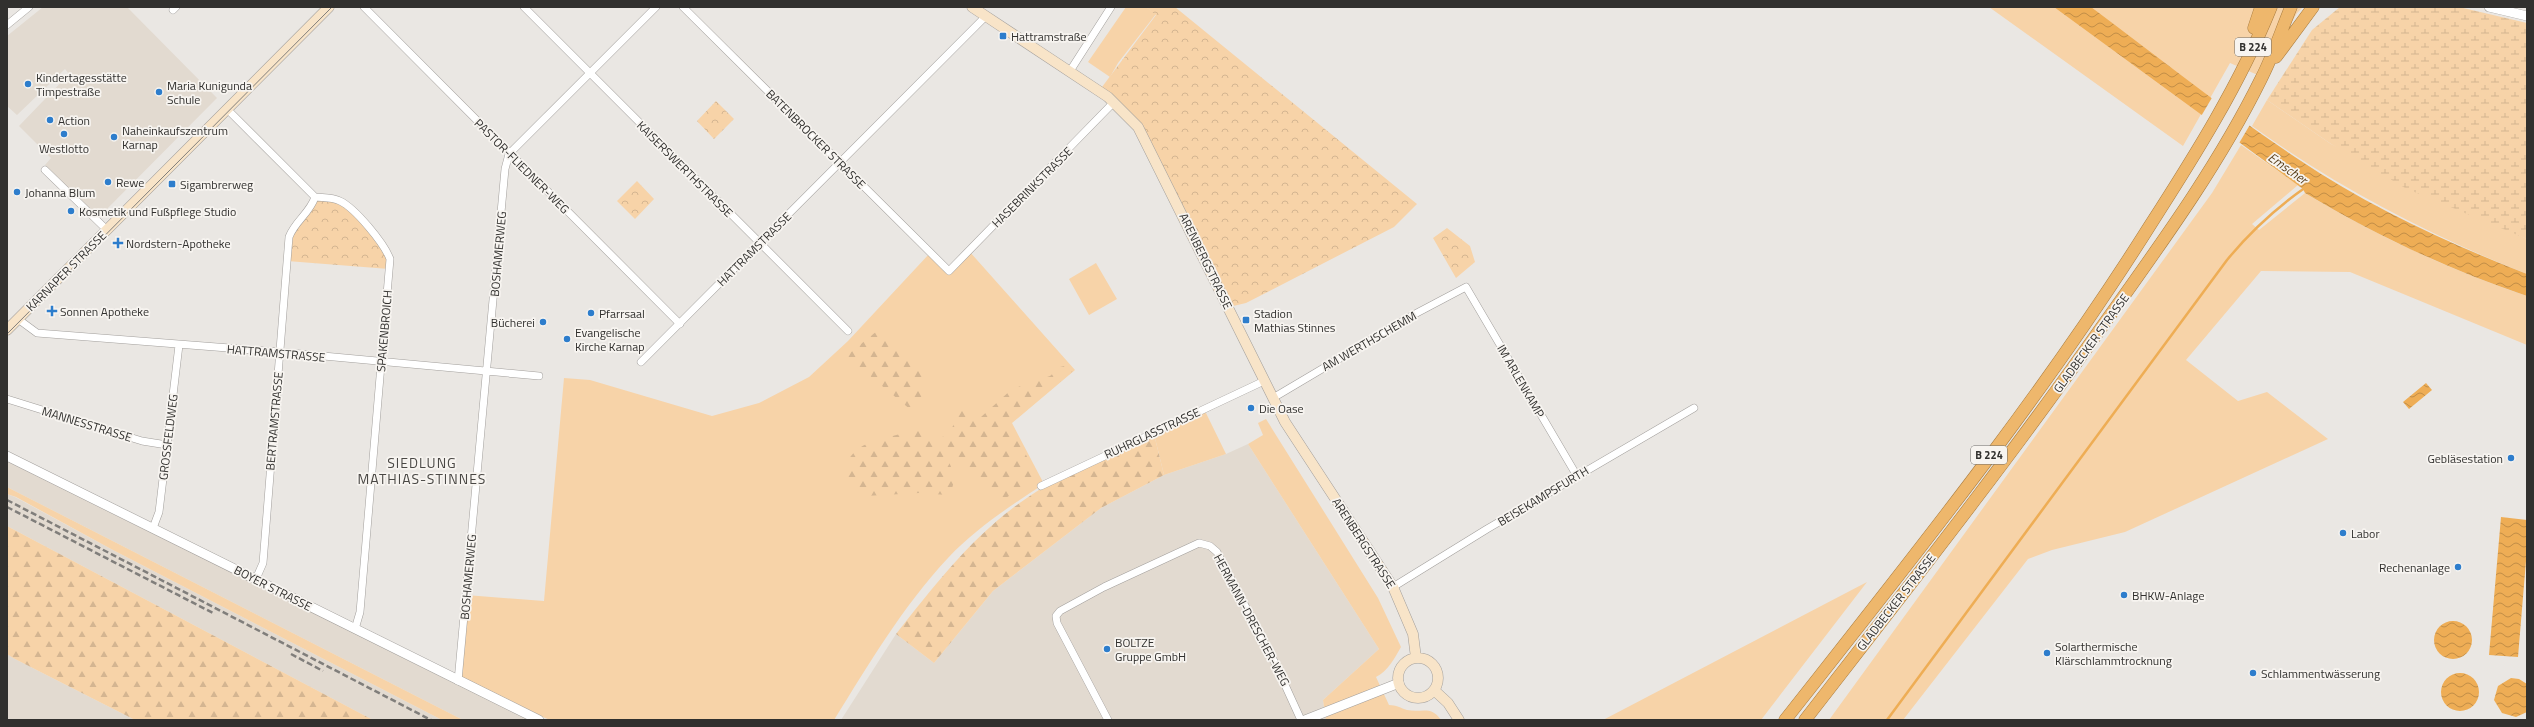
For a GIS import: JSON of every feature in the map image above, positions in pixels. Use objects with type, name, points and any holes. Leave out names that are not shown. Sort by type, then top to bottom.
[{"type":"highway","points":[[2231,89],[2261,7]]},
{"type":"highway","name":"GLADBECKER STRASSE","points":[[1785,720],[1984,461],[2098,306],[2198,148],[2231,89],[2271,7]]},
{"type":"highway","name":"GLADBECKER STRASSE","points":[[1805,720],[2072,369],[2185,208],[2217,159],[2262,78],[2291,7]]},
{"type":"highway","points":[[2262,78],[2313,7]]},
{"type":"main road","name":"ARENBERGSTRASSE","points":[[972,7],[1070,71],[1114,102],[1130,117],[1144,137],[1272,398],[1299,445],[1393,587],[1413,634],[1416,658]]},
{"type":"main road","name":"KARNAPER STRASSE","points":[[7,330],[227,109],[323,9]]},
{"type":"main road","points":[[1416,658],[1427,661],[1435,668],[1438,679],[1434,690],[1425,696],[1414,697],[1404,692],[1399,683],[1398,676],[1406,662],[1416,658]]},
{"type":"main road","points":[[1434,690],[1448,703],[1459,720]]},
{"type":"street","points":[[7,25],[29,7]]},
{"type":"street","name":"PASTOR-FLIEDNER-WEG","points":[[364,7],[680,324]]},
{"type":"street","name":"KAISERSWERTHSTRASSE","points":[[524,7],[759,244],[848,330]]},
{"type":"street","points":[[509,154],[656,7]]},
{"type":"street","name":"BATENBROCKER STRASSE","points":[[683,7],[949,271]]},
{"type":"street","points":[[1070,71],[1111,7]]},
{"type":"street","points":[[2488,7],[2527,16]]},
{"type":"street","name":"HATTRAMSTRASSE","points":[[641,362],[986,16]]},
{"type":"street","name":"HASEBRINKSTRASSE","points":[[949,271],[1114,102]]},
{"type":"street","points":[[227,109],[315,197]]},
{"type":"street","name":"BOSHAMERWEG","points":[[458,681],[505,169],[509,154]]},
{"type":"street","points":[[45,170],[107,230]]},
{"type":"street","name":"BERTRAMSTRASSE","points":[[256,579],[263,563],[289,237],[294,226],[312,206],[315,197]]},
{"type":"street","name":"SPAKENBROICH","points":[[315,197],[340,201],[386,248],[390,259],[380,362],[360,612],[355,629]]},
{"type":"street","name":"AM WERTHSCHEMM","points":[[1272,398],[1420,311],[1463,287],[1466,287]]},
{"type":"street","name":"IM ARLENKAMP","points":[[1466,287],[1577,476]]},
{"type":"street","name":"HATTRAMSTRASSE","points":[[18,319],[37,333],[280,352],[539,376]]},
{"type":"street","name":"GROSSFELDWEG","points":[[153,528],[159,512],[179,345]]},
{"type":"street","name":"RUHRGLASSTRASSE","points":[[1041,486],[1264,381]]},
{"type":"street","name":"MANNESSTRASSE","points":[[7,399],[142,441],[167,445]]},
{"type":"street","name":"BEISEKAMPSFURTH","points":[[1393,587],[1577,476],[1694,408]]},
{"type":"street","name":"BOYER STRASSE","points":[[7,456],[136,522],[153,528],[458,681],[540,720]]},
{"type":"street","name":"HERMANN-DRESCHER-WEG","points":[[1108,720],[1056,623],[1056,616],[1060,611],[1104,587],[1198,543],[1210,546],[1217,552],[1275,663],[1301,720]]},
{"type":"street","points":[[1304,720],[1399,683]]},
{"type":"shaded area","points":[[43,7],[127,7],[217,98],[99,217],[45,165],[51,158],[19,126],[69,74],[65,69],[17,115],[7,106],[7,36]]},
{"type":"shaded area","points":[[1248,444],[1379,649],[1323,700],[1326,720],[841,720],[896,634],[934,663],[993,591],[1101,508],[1164,475],[1226,454]]},
{"type":"shaded area","points":[[7,457],[534,720],[463,720],[7,487]]},
{"type":"shaded area","points":[[7,494],[442,720],[373,720],[7,526]]},
{"type":"shaded area","points":[[7,654],[13,658],[135,720],[7,720]]},
{"type":"green space","points":[[1126,7],[1146,7],[1156,14],[1118,63],[1110,77],[1088,62]]},
{"type":"green space","points":[[1146,7],[1175,7],[1417,204],[1394,227],[1246,303],[1229,307],[1144,137],[1099,91],[1156,15]]},
{"type":"green space","points":[[1989,7],[2303,7],[2297,13],[2260,76],[2230,63],[2183,146]]},
{"type":"green space","points":[[2340,7],[2459,7],[2527,23],[2527,239],[2405,188],[2331,144],[2267,100],[2312,30]]},
{"type":"green space","points":[[2267,100],[2331,144],[2527,239],[2527,274],[2419,226],[2351,189],[2284,148],[2252,126]]},
{"type":"green space","points":[[716,101],[734,119],[714,139],[697,121]]},
{"type":"green space","points":[[2241,145],[2298,185],[2252,224],[2259,230],[2305,193],[2358,223],[2413,250],[2470,275],[2527,296],[2527,345],[2350,272],[2261,271],[2186,360],[2238,401],[2267,392],[2328,439],[2125,532],[2052,550],[2028,559],[1903,720],[1829,720],[2212,193]]},
{"type":"green space","points":[[637,181],[654,199],[635,219],[617,201]]},
{"type":"green space","points":[[315,197],[340,201],[386,248],[389,269],[287,261],[289,237]]},
{"type":"green space","points":[[1447,228],[1470,246],[1475,262],[1456,278],[1433,238]]},
{"type":"green space","points":[[969,251],[1075,370],[1012,423],[1044,484],[1006,509],[981,528],[958,547],[948,558],[901,616],[834,720],[550,720],[458,681],[466,595],[544,601],[564,378],[590,380],[712,416],[759,403],[809,377],[848,341],[930,253],[948,272]]},
{"type":"green space","points":[[1096,263],[1117,299],[1089,315],[1069,279]]},
{"type":"green space","points":[[882,327],[927,374],[923,384],[920,410],[911,410],[846,356]]},
{"type":"green space","points":[[1065,366],[1072,368],[1073,371],[1011,423],[1037,478],[1001,501],[940,439],[951,430],[961,409],[967,410],[976,418],[981,417],[1012,389],[1050,376],[1060,367]]},
{"type":"green space","points":[[1205,411],[1226,454],[1164,475],[1154,434]]},
{"type":"green space","points":[[1266,419],[1378,598],[1401,647],[1387,668],[1376,677],[1389,705],[1412,711],[1430,711],[1437,715],[1441,720],[1326,720],[1323,700],[1379,649],[1248,444],[1263,435],[1258,423]]},
{"type":"green space","points":[[916,429],[932,441],[946,458],[951,467],[954,476],[953,486],[948,495],[919,493],[865,496],[854,489],[843,472],[848,460],[855,452],[872,442]]},
{"type":"green space","points":[[1154,434],[1164,475],[1101,508],[993,591],[934,663],[896,634],[955,562],[1005,514],[1039,490],[1071,472]]},
{"type":"green space","points":[[7,487],[463,720],[442,720],[111,549],[16,497],[7,494]]},
{"type":"green space","points":[[7,526],[373,720],[135,720],[13,658],[7,654]]},
{"type":"green space","points":[[1867,582],[1761,720],[1603,720]]},
{"type":"water","name":"Emscher","points":[[2054,7],[2091,7],[2245,123],[2325,176],[2353,193],[2410,223],[2468,250],[2527,274],[2527,296],[2441,263],[2358,223],[2305,193],[2303,189]]},
{"type":"water","points":[[2426,383],[2432,390],[2409,409],[2403,402]]},
{"type":"water","points":[[2501,517],[2527,520],[2527,549],[2518,657],[2489,655]]},
{"type":"water","points":[[2449,621],[2457,621],[2467,626],[2471,633],[2471,647],[2467,654],[2457,659],[2449,659],[2439,654],[2437,651],[2434,644],[2434,636],[2439,626],[2442,624]]},
{"type":"water","points":[[2456,673],[2464,673],[2474,678],[2478,685],[2478,699],[2474,706],[2464,711],[2456,711],[2446,706],[2444,703],[2441,696],[2441,688],[2446,678],[2449,676]]},
{"type":"water","points":[[2511,678],[2519,679],[2527,684],[2527,712],[2516,717],[2502,713],[2494,700],[2498,686]]},
{"type":"pier","points":[[2213,96],[2251,123],[2238,145],[2200,118]]},
{"type":"waterway","name":"Emscher","points":[[1887,720],[2227,260],[2264,221],[2284,203],[2306,187]]},
{"type":"tram line","points":[[7,334],[332,7]]},
{"type":"railway","points":[[7,500],[431,720]]},
{"type":"railway","points":[[7,507],[215,614]]},
{"type":"railway","points":[[291,654],[323,671]]},
{"type":"place","name":"Hattramstraße","points":[[1003,36]]},
{"type":"place","name":"Kindertagesstätte Timpestraße","points":[[28,84]]},
{"type":"place","name":"Maria Kunigunda Schule","points":[[159,92]]},
{"type":"place","name":"Action","points":[[50,120]]},
{"type":"place","name":"Westlotto","points":[[64,134]]},
{"type":"place","name":"Naheinkaufszentrum Karnap","points":[[114,137]]},
{"type":"place","name":"Rewe","points":[[108,182]]},
{"type":"place","name":"Sigambrerweg","points":[[172,184]]},
{"type":"place","name":"Johanna Blum","points":[[17,192]]},
{"type":"place","name":"Kosmetik und Fußpflege Studio","points":[[71,211]]},
{"type":"place","name":"Nordstern-Apotheke","points":[[118,243]]},
{"type":"place","name":"Sonnen Apotheke","points":[[52,311]]},
{"type":"place","name":"Pfarrsaal","points":[[591,313]]},
{"type":"place","name":"Stadion Mathias Stinnes","points":[[1246,320]]},
{"type":"place","name":"Bücherei","points":[[543,322]]},
{"type":"place","name":"Evangelische Kirche Karnap","points":[[567,339]]},
{"type":"place","name":"Die Oase","points":[[1251,408]]},
{"type":"place","name":"Gebläsestation","points":[[2511,458]]},
{"type":"place","name":"Labor","points":[[2343,533]]},
{"type":"place","name":"Rechenanlage","points":[[2458,567]]},
{"type":"place","name":"BHKW-Anlage","points":[[2124,595]]},
{"type":"place","name":"BOLTZE Gruppe GmbH","points":[[1107,649]]},
{"type":"place","name":"Solarthermische Klärschlammtrocknung","points":[[2047,653]]},
{"type":"place","name":"Schlammentwässerung","points":[[2253,673]]},
{"type":"district","name":"SIEDLUNG MATHIAS-STINNES","points":[[422,470]]}]
